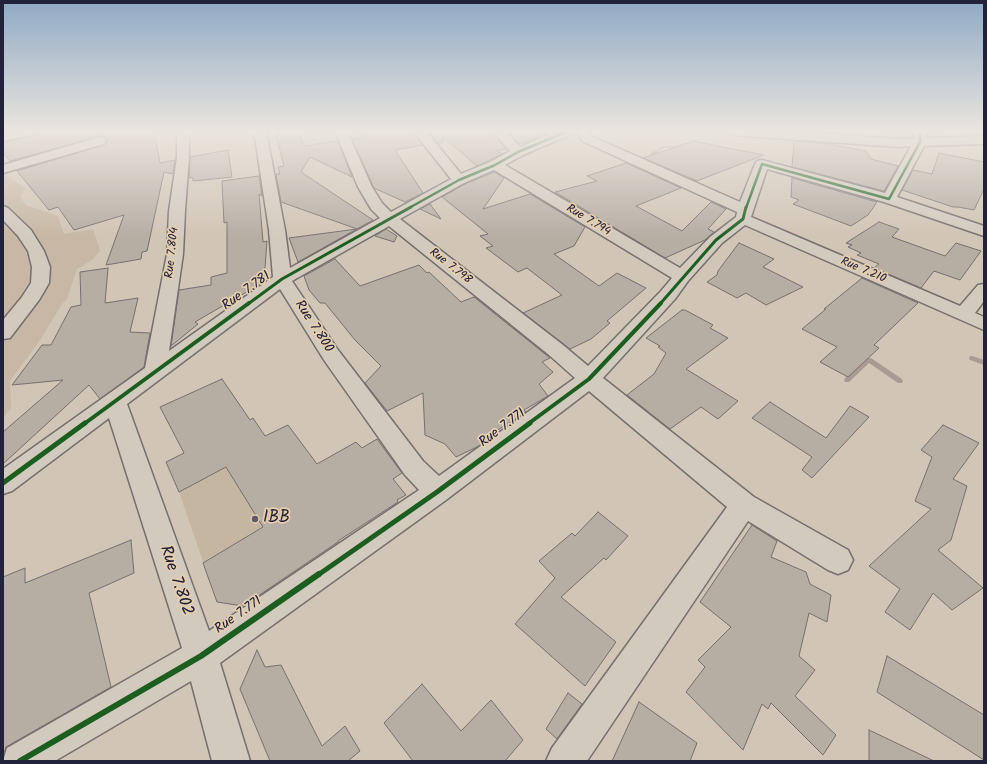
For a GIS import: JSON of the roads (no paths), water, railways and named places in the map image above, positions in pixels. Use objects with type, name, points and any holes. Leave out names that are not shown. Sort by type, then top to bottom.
[{"type":"street","name":"Rue 7.804","points":[[155,373],[175,254],[177,211],[182,167]]},
{"type":"street","name":"Rue 7.800","points":[[266,167],[277,230],[282,279],[331,355],[414,468],[437,492]]},
{"type":"street","name":"Rue 7.798","points":[[356,167],[365,187],[376,206],[390,219],[550,346],[588,379],[744,505],[838,560]]},
{"type":"street","points":[[448,167],[459,180]]},
{"type":"street","name":"Rue 7.781","points":[[3,483],[282,279],[459,180],[490,167]]},
{"type":"street","name":"Rue 7.794","points":[[497,167],[682,277]]},
{"type":"street","name":"Rue 7.210","points":[[645,167],[744,215],[984,324]]},
{"type":"street","points":[[744,215],[762,167]]},
{"type":"street","points":[[801,167],[889,199],[984,231]]},
{"type":"street","points":[[889,199],[905,167]]},
{"type":"street","points":[[3,211],[25,234],[36,251],[41,267],[40,283],[30,300],[3,333]]},
{"type":"street","name":"Rue 7.771","points":[[20,761],[200,656],[437,492],[588,379],[668,295],[682,277],[716,240],[744,215]]},
{"type":"street","points":[[963,315],[984,289]]},
{"type":"street","name":"Rue 7.802","points":[[115,401],[200,656],[231,761]]},
{"type":"street","points":[[565,761],[744,505]]},
{"type":"waterway","points":[[972,358],[984,363]]},
{"type":"waterway","points":[[847,380],[869,360],[900,381]]},
{"type":"place","name":"IBB","points":[[255,519]]}]
